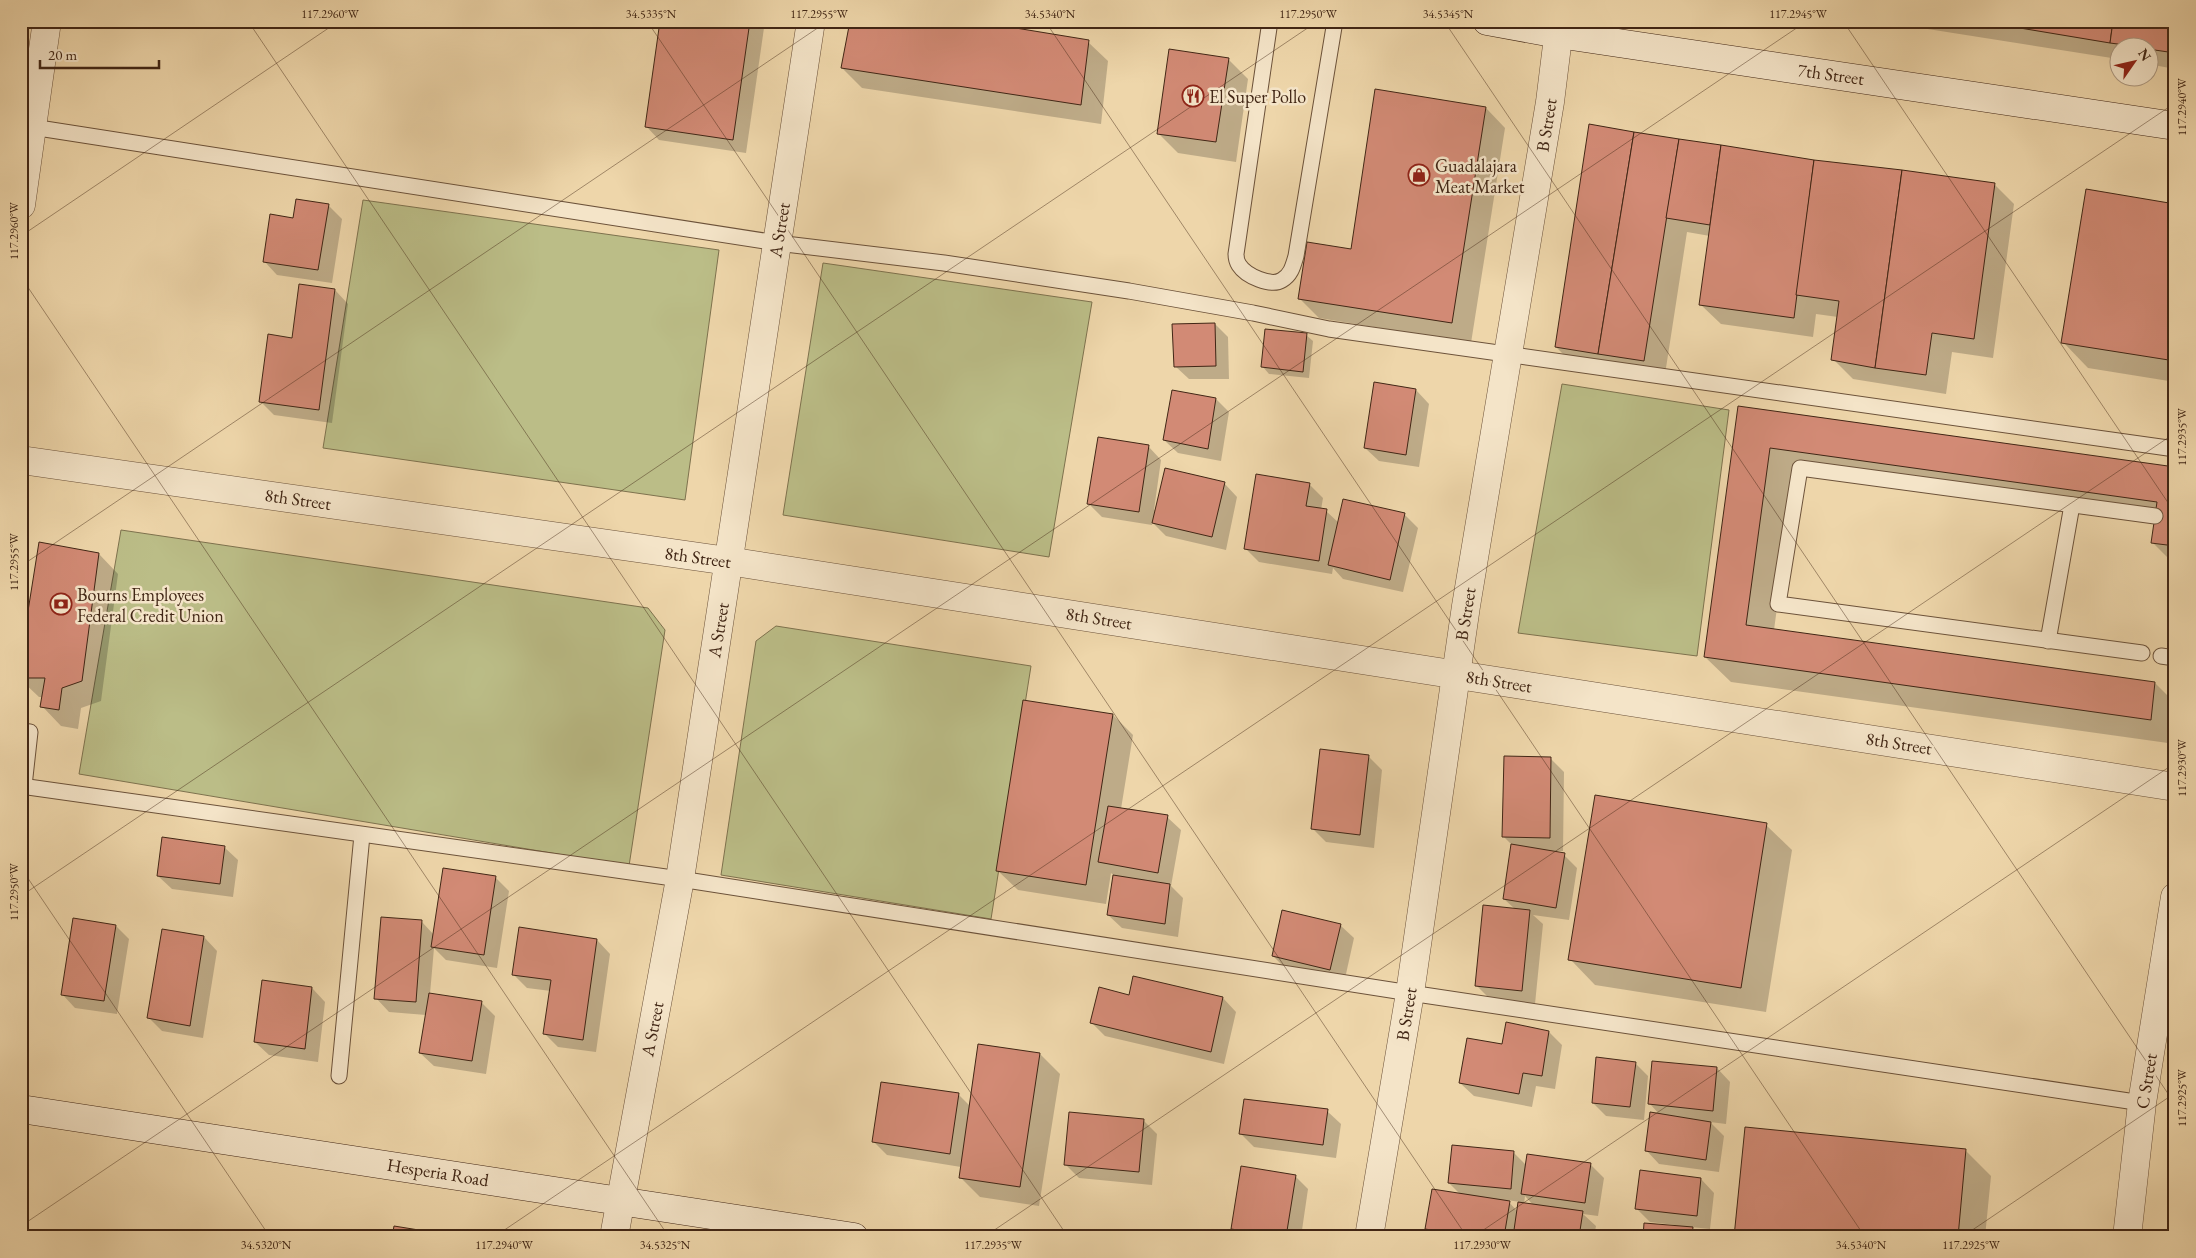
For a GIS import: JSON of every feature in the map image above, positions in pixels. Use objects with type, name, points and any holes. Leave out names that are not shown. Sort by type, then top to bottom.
[{"type":"street","points":[[21,205],[47,21]]},
{"type":"street","name":"A Street","points":[[614,1237],[619,1200],[680,879],[811,21]]},
{"type":"street","name":"7th Street","points":[[1488,21],[1559,28],[2175,126]]},
{"type":"street","name":"B Street","points":[[1369,1237],[1410,993],[1455,674],[1550,102],[1559,28]]},
{"type":"street","name":"8th Street","points":[[21,460],[728,561],[2175,787]]},
{"type":"street","name":"C Street","points":[[2126,1237],[2142,1103],[2175,897]]},
{"type":"street","name":"Hesperia Road","points":[[21,1109],[854,1237]]},
{"type":"lane","points":[[1270,21],[1236,254],[1238,265],[1249,274],[1271,282],[1281,281],[1292,271],[1296,256],[1335,21]]},
{"type":"lane","points":[[32,127],[777,243],[944,263],[1101,287],[1253,313],[1330,329],[2175,449]]},
{"type":"lane","points":[[2142,654],[1778,604],[1800,468],[2154,516]]},
{"type":"lane","points":[[2048,641],[2072,505]]},
{"type":"lane","points":[[21,731],[30,732],[22,786],[680,879],[1410,993],[2142,1103]]},
{"type":"lane","points":[[339,1076],[362,835]]},
{"type":"green space","points":[[363,200],[719,250],[685,500],[323,448]]},
{"type":"green space","points":[[823,263],[1092,302],[1049,557],[783,515]]},
{"type":"green space","points":[[1562,384],[1729,410],[1697,656],[1518,633]]},
{"type":"green space","points":[[121,530],[648,608],[665,630],[629,866],[79,774]]},
{"type":"green space","points":[[776,626],[1031,666],[991,919],[721,875],[756,641]]},
{"type":"building","points":[[660,21],[750,21],[733,140],[645,127]]},
{"type":"building","points":[[850,21],[973,21],[1089,40],[1081,105],[841,68]]},
{"type":"building","points":[[1986,21],[2021,21],[2020,28]]},
{"type":"building","points":[[2021,21],[2113,21],[2111,38],[2108,38],[2108,43],[2020,28]]},
{"type":"building","points":[[2113,21],[2175,21],[2175,53],[2158,50],[2158,38],[2111,38]]},
{"type":"building","name":"El Super Pollo","points":[[1169,49],[1229,58],[1216,142],[1157,134]]},
{"type":"building","name":"Guadalajara Meat Market","points":[[1375,89],[1486,107],[1452,323],[1298,299],[1307,242],[1351,249]]},
{"type":"building","points":[[1589,124],[1634,132],[1598,354],[1555,347]]},
{"type":"building","points":[[1634,132],[1679,139],[1644,361],[1598,354]]},
{"type":"building","points":[[1679,139],[1721,145],[1710,225],[1666,218]]},
{"type":"building","points":[[1721,145],[1814,160],[1794,318],[1699,305]]},
{"type":"building","points":[[1814,160],[1902,170],[1875,368],[1831,360],[1839,301],[1796,295]]},
{"type":"building","points":[[1902,170],[1995,183],[1974,339],[1932,333],[1926,375],[1875,368]]},
{"type":"building","points":[[2086,189],[2175,204],[2175,361],[2061,343]]},
{"type":"building","points":[[296,199],[329,204],[318,270],[263,262],[270,214],[293,218]]},
{"type":"building","points":[[299,284],[335,289],[319,410],[259,402],[268,334],[292,338]]},
{"type":"building","points":[[1215,323],[1216,366],[1174,367],[1172,324]]},
{"type":"building","points":[[1265,329],[1307,333],[1303,372],[1261,367]]},
{"type":"building","points":[[1374,382],[1416,389],[1406,455],[1364,448]]},
{"type":"building","points":[[1172,390],[1216,398],[1208,449],[1163,440]]},
{"type":"building","points":[[1738,406],[2175,467],[2175,546],[2151,543],[2157,502],[1770,448],[1746,625],[2155,682],[2151,720],[1704,657]]},
{"type":"building","points":[[1098,437],[1149,445],[1139,512],[1087,504]]},
{"type":"building","points":[[1165,468],[1225,482],[1212,537],[1152,523]]},
{"type":"building","points":[[1256,474],[1310,483],[1306,506],[1327,509],[1319,561],[1244,549]]},
{"type":"building","points":[[1343,499],[1405,513],[1390,580],[1328,565]]},
{"type":"building","name":"Bourns Employees Federal Credit Union","points":[[39,542],[99,553],[82,681],[62,688],[59,710],[40,707],[45,678],[21,678],[21,655]]},
{"type":"building","points":[[1023,700],[1113,714],[1086,885],[996,871]]},
{"type":"building","points":[[1320,749],[1369,755],[1360,835],[1311,829]]},
{"type":"building","points":[[1504,756],[1551,757],[1550,838],[1502,837]]},
{"type":"building","points":[[1595,795],[1767,823],[1741,988],[1568,960]]},
{"type":"building","points":[[1108,806],[1168,815],[1158,873],[1098,862]]},
{"type":"building","points":[[162,837],[225,846],[220,884],[157,876]]},
{"type":"building","points":[[1511,844],[1565,853],[1556,908],[1503,899]]},
{"type":"building","points":[[443,868],[496,876],[484,955],[431,947]]},
{"type":"building","points":[[1113,875],[1170,884],[1165,924],[1107,915]]},
{"type":"building","points":[[1483,905],[1530,910],[1522,991],[1475,986]]},
{"type":"building","points":[[1282,910],[1341,924],[1330,970],[1272,956]]},
{"type":"building","points":[[381,917],[422,920],[416,1002],[374,999]]},
{"type":"building","points":[[73,918],[116,925],[104,1001],[61,995]]},
{"type":"building","points":[[519,927],[597,939],[583,1040],[543,1034],[551,980],[512,975]]},
{"type":"building","points":[[162,929],[204,936],[190,1026],[147,1018]]},
{"type":"building","points":[[1133,976],[1223,997],[1211,1052],[1090,1023],[1099,987],[1129,995]]},
{"type":"building","points":[[262,980],[312,987],[305,1049],[254,1042]]},
{"type":"building","points":[[429,993],[482,1001],[472,1061],[419,1053]]},
{"type":"building","points":[[1506,1022],[1549,1031],[1542,1076],[1523,1073],[1519,1094],[1459,1083],[1467,1038],[1502,1044]]},
{"type":"building","points":[[978,1044],[1040,1053],[1020,1187],[959,1178]]},
{"type":"building","points":[[1596,1057],[1636,1062],[1630,1107],[1592,1103]]},
{"type":"building","points":[[1652,1061],[1717,1067],[1713,1111],[1648,1104]]},
{"type":"building","points":[[881,1082],[959,1093],[950,1154],[872,1142]]},
{"type":"building","points":[[1244,1099],[1328,1109],[1323,1145],[1239,1134]]},
{"type":"building","points":[[1069,1112],[1144,1119],[1139,1172],[1064,1165]]},
{"type":"building","points":[[1650,1112],[1711,1122],[1706,1160],[1645,1151]]},
{"type":"building","points":[[1745,1127],[1966,1149],[1958,1237],[1734,1237]]},
{"type":"building","points":[[1452,1145],[1514,1151],[1511,1189],[1448,1183]]},
{"type":"building","points":[[1527,1154],[1591,1163],[1585,1203],[1521,1194]]},
{"type":"building","points":[[1241,1166],[1296,1175],[1286,1237],[1231,1229]]},
{"type":"building","points":[[1640,1170],[1701,1178],[1697,1216],[1635,1209]]},
{"type":"building","points":[[1432,1189],[1510,1201],[1504,1237],[1475,1237],[1425,1229]]},
{"type":"building","points":[[1518,1202],[1583,1211],[1579,1237],[1513,1237]]},
{"type":"building","points":[[1644,1223],[1693,1227],[1692,1237],[1643,1237]]},
{"type":"building","points":[[394,1226],[456,1236],[456,1237],[392,1237]]},
{"type":"place","name":"El Super Pollo","points":[[1193,96]]},
{"type":"place","name":"Guadalajara Meat Market","points":[[1419,175]]},
{"type":"place","name":"Bourns Employees Federal Credit Union","points":[[61,604]]}]
